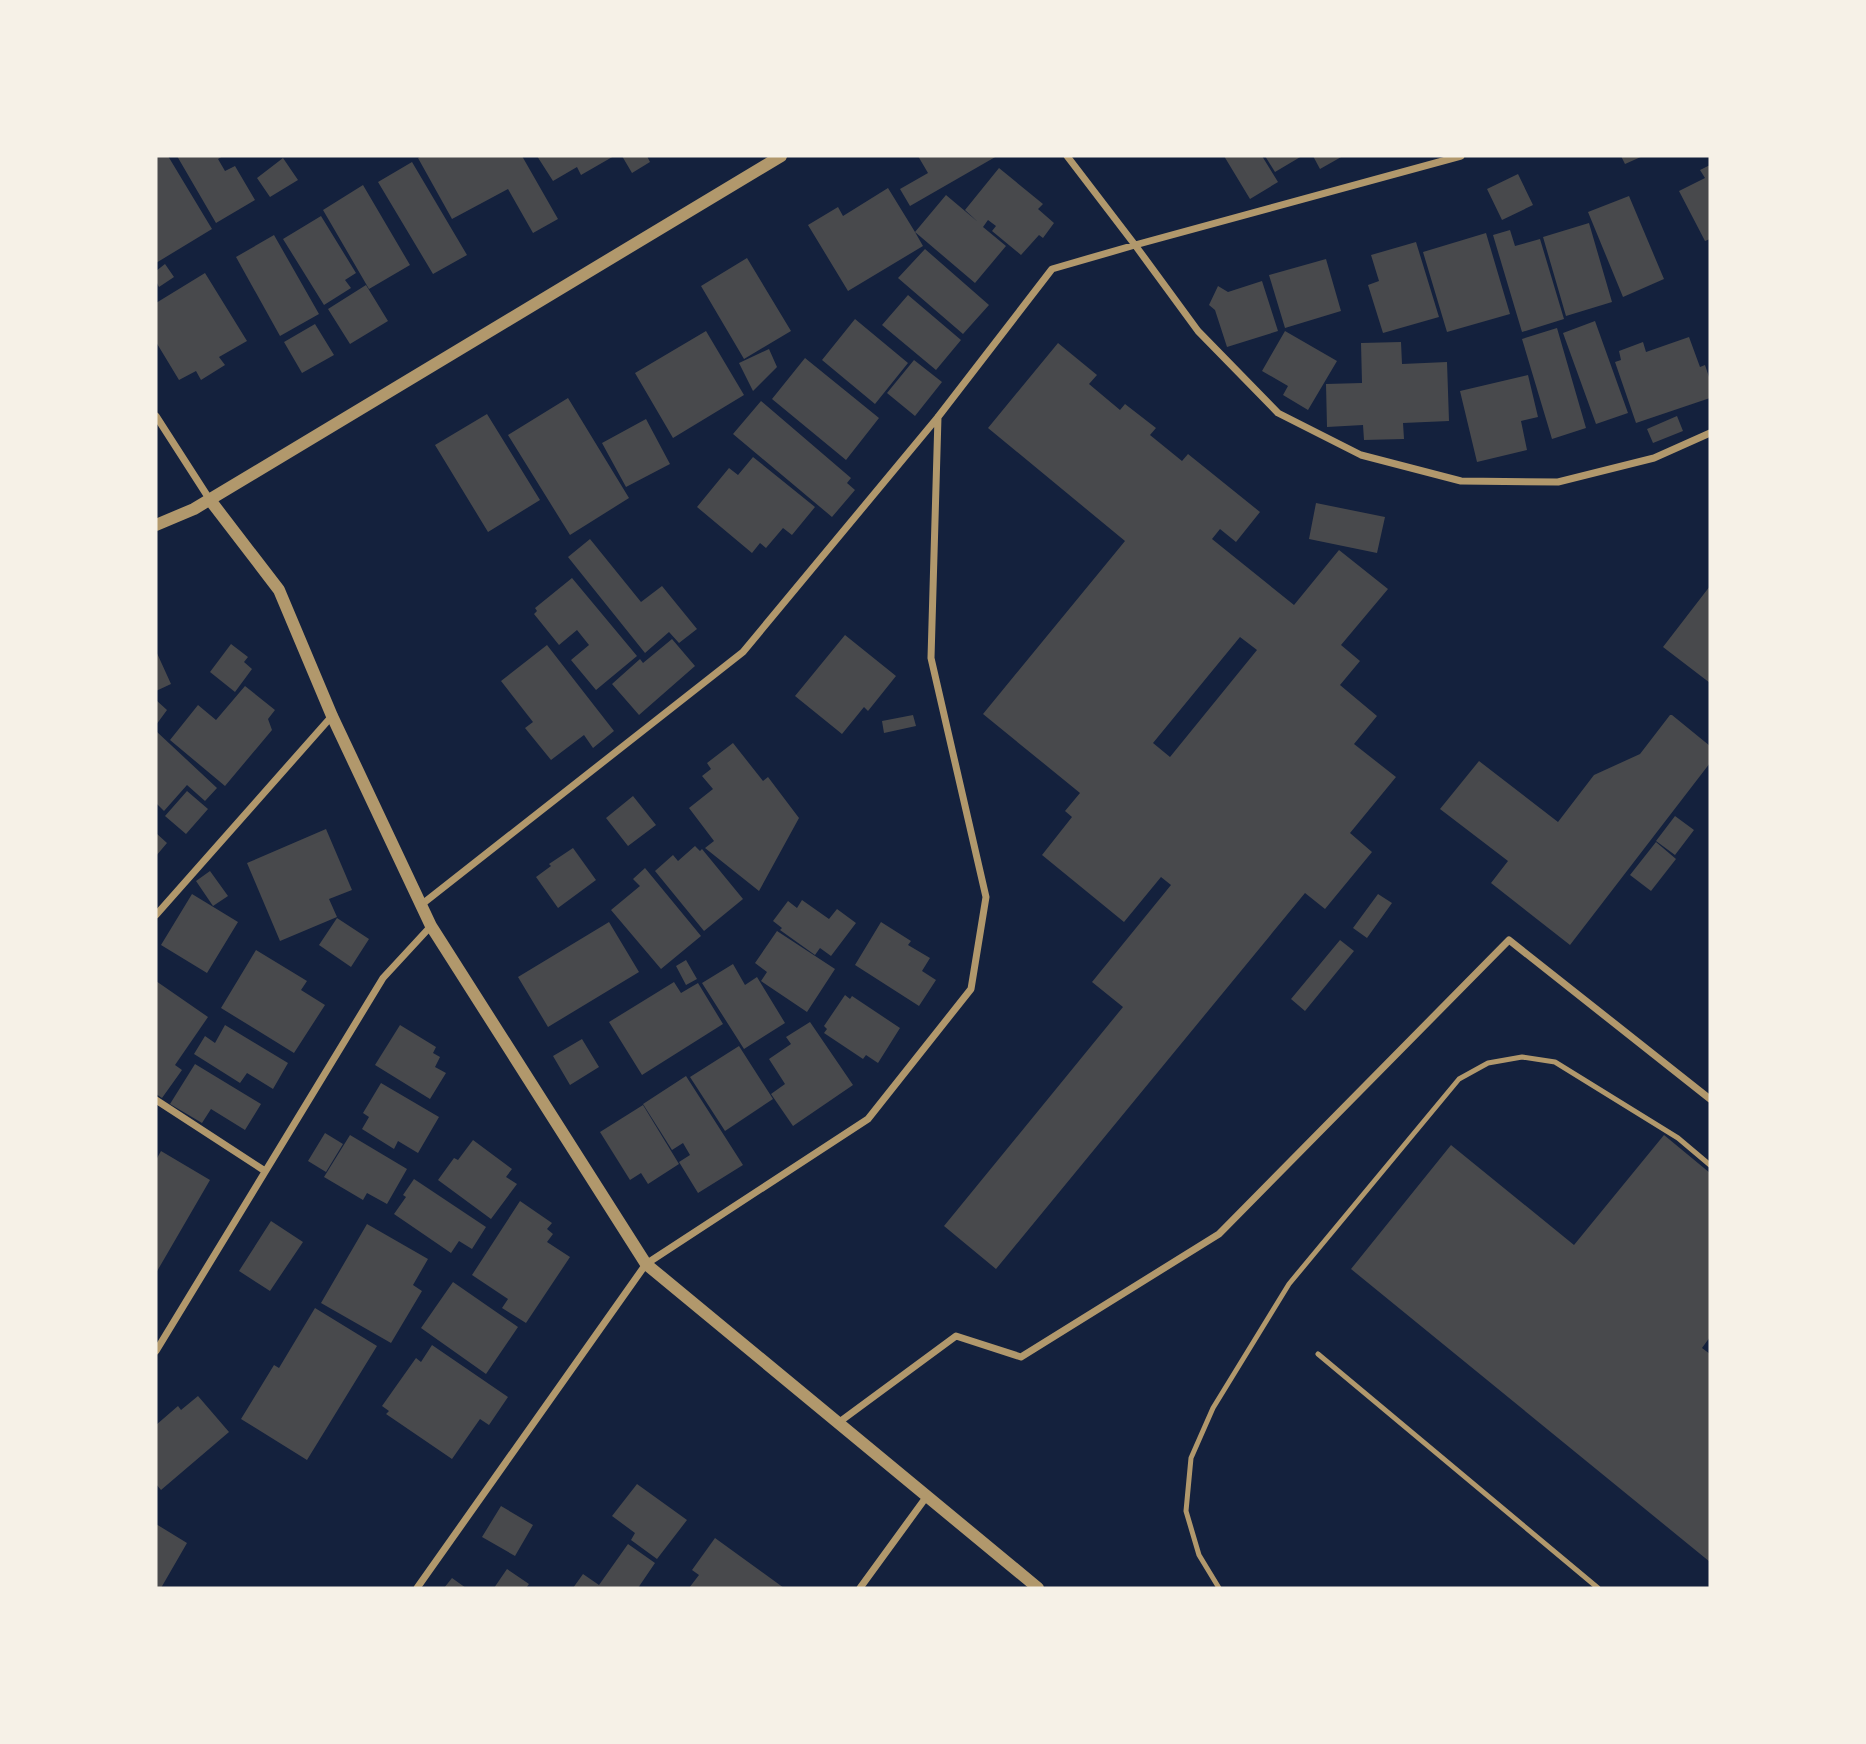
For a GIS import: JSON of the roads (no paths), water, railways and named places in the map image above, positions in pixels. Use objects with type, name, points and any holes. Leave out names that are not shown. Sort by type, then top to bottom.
[{"type":"street","points":[[156,525],[210,500],[781,156]]},
{"type":"street","points":[[1067,156],[1198,331],[1278,412],[1361,455],[1461,481],[1558,482],[1654,457],[1710,433]]},
{"type":"street","points":[[421,905],[743,652],[938,416],[1052,269],[1461,156]]},
{"type":"street","points":[[156,416],[210,500],[279,590],[331,716],[431,926],[646,1265],[1038,1588]]},
{"type":"street","points":[[417,1588],[646,1265],[868,1119],[971,989],[986,897],[931,658],[938,416]]},
{"type":"street","points":[[156,915],[331,716]]},
{"type":"street","points":[[156,1351],[383,978],[431,926]]},
{"type":"street","points":[[838,1423],[956,1336],[1021,1357],[1219,1234],[1510,940],[1710,1099]]},
{"type":"street","points":[[156,1100],[265,1171]]},
{"type":"street","points":[[860,1588],[927,1496]]},
{"type":"lane","points":[[1219,1588],[1199,1555],[1186,1511],[1191,1458],[1213,1408],[1289,1284],[1458,1079],[1488,1063],[1522,1057],[1555,1062],[1678,1138],[1710,1165]]},
{"type":"lane","points":[[1318,1354],[1598,1588]]}]
